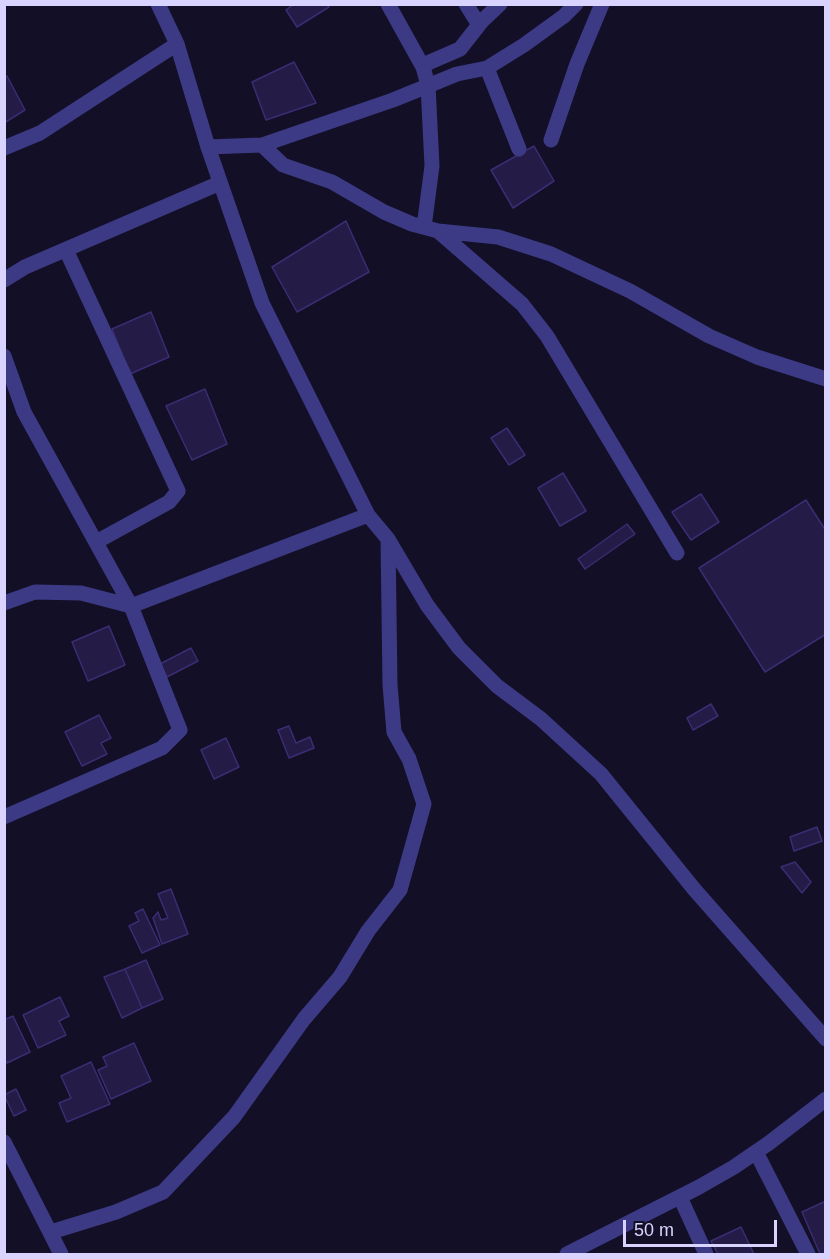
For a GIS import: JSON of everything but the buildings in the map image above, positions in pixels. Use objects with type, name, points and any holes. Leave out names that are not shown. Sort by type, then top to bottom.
[{"type":"street","points":[[158,4],[177,44],[208,147],[262,303],[368,516],[388,539],[427,605],[459,648],[497,686],[541,719],[601,774],[694,889],[825,1039]]},
{"type":"street","points":[[388,4],[423,67],[428,85],[432,166],[431,229]]},
{"type":"street","points":[[466,4],[479,25]]},
{"type":"street","points":[[423,67],[460,49],[500,4]]},
{"type":"street","points":[[208,147],[262,145],[393,100],[457,74],[487,68],[524,45],[564,16],[576,4]]},
{"type":"street","points":[[551,140],[577,64],[602,4]]},
{"type":"street","points":[[4,148],[40,133],[177,44]]},
{"type":"street","points":[[487,68],[519,149]]},
{"type":"street","points":[[262,145],[283,165],[332,182],[384,212],[431,229],[498,237],[550,254],[630,291],[709,336],[757,357],[825,379]]},
{"type":"street","points":[[4,280],[25,267],[220,183]]},
{"type":"street","points":[[431,229],[522,304],[547,336],[677,553]]},
{"type":"street","points":[[66,250],[178,490],[169,502],[96,542]]},
{"type":"street","points":[[4,356],[24,412],[131,606],[180,730],[162,748],[4,817]]},
{"type":"street","points":[[4,603],[35,592],[81,592],[131,606],[368,516]]},
{"type":"street","points":[[51,1232],[116,1212],[163,1192],[234,1117],[304,1019],[339,977],[368,931],[400,890],[424,804],[409,759],[394,732],[390,685],[388,539]]},
{"type":"street","points":[[567,1254],[680,1197],[756,1152],[825,1099]]},
{"type":"street","points":[[4,1142],[62,1254]]},
{"type":"street","points":[[756,1152],[808,1254]]},
{"type":"street","points":[[680,1197],[706,1254]]}]
